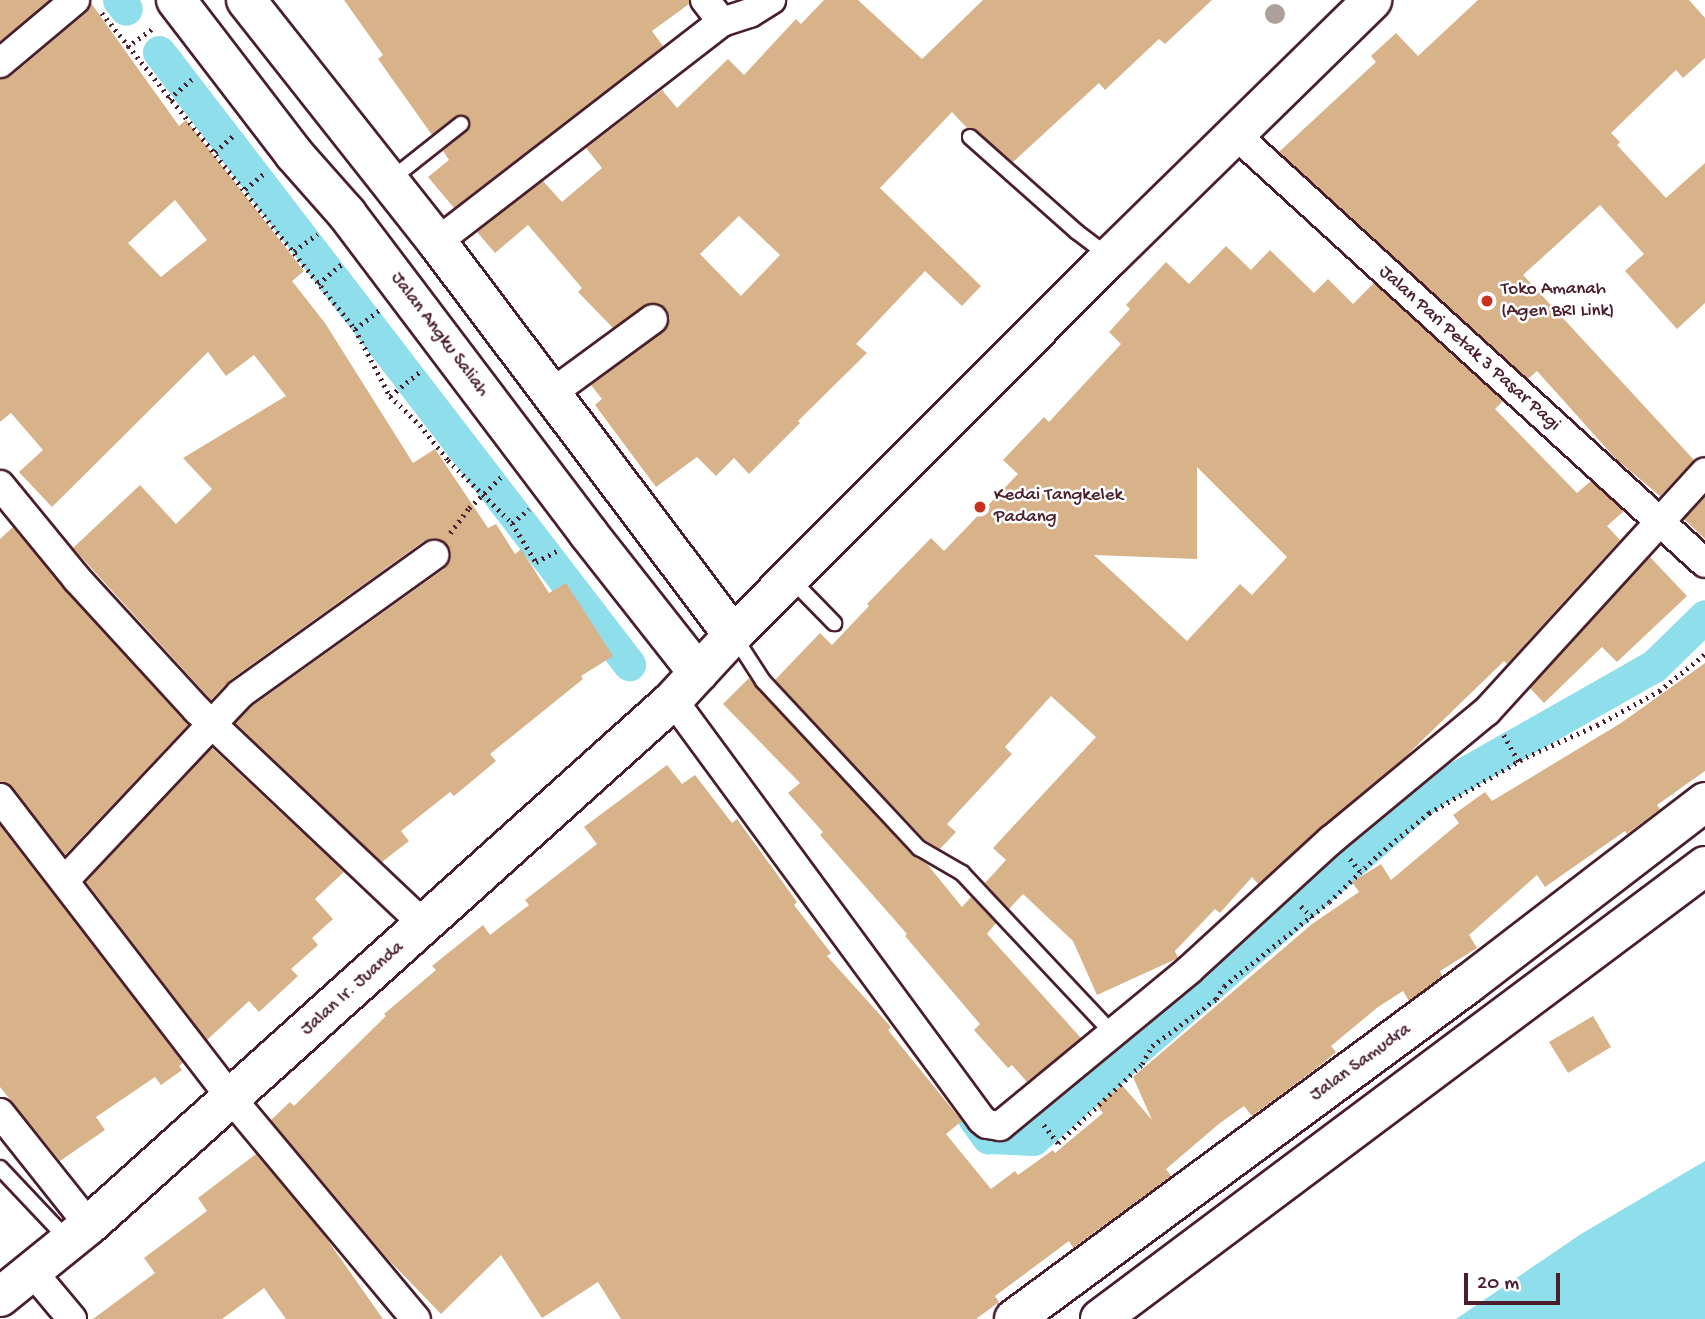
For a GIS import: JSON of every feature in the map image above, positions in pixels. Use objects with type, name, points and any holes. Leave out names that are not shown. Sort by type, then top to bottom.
[{"type":"main road","name":"Jalan Angku Saliah","points":[[176,0],[294,154],[347,214],[550,483],[685,686]]},
{"type":"main road","points":[[246,0],[437,242],[733,635]]},
{"type":"main road","name":"Jalan Ir. Juanda","points":[[0,1297],[79,1233],[231,1098],[685,686],[1110,257],[1372,0]]},
{"type":"main road","name":"Jalan Samudra","points":[[1014,1319],[1468,984],[1705,802]]},
{"type":"main road","points":[[1100,1319],[1503,1020],[1705,866]]},
{"type":"main road","points":[[1468,984],[1484,1010],[1503,1020]]},
{"type":"main road","points":[[1355,1067],[1377,1088],[1381,1111]]},
{"type":"street","points":[[705,0],[722,22]]},
{"type":"street","points":[[437,242],[722,22],[750,13],[771,0]]},
{"type":"street","points":[[0,63],[87,5]]},
{"type":"street","name":"Jalan Pari Petak 3 Pasar Pagi","points":[[1235,134],[1705,563]]},
{"type":"street","points":[[552,393],[653,319]]},
{"type":"street","points":[[685,686],[987,1124],[1000,1126],[1008,1123],[1112,1032],[1189,970],[1331,840],[1487,711],[1705,472]]},
{"type":"street","points":[[0,485],[77,579],[212,726],[424,925]]},
{"type":"street","points":[[65,880],[240,694],[434,555]]},
{"type":"street","points":[[0,798],[231,1098],[416,1319]]},
{"type":"street","points":[[0,1113],[79,1233]]},
{"type":"street","points":[[31,1270],[72,1319]]},
{"type":"lane","points":[[388,182],[461,124]]},
{"type":"lane","points":[[970,137],[1056,215],[1110,257]]},
{"type":"lane","points":[[790,578],[834,623]]},
{"type":"lane","points":[[733,635],[763,681],[919,848],[962,873],[1112,1032]]},
{"type":"lane","points":[[0,1168],[79,1233]]},
{"type":"path","points":[[87,5],[215,152],[295,251],[355,329],[390,396],[512,523],[536,562],[555,553]]},
{"type":"path","points":[[169,99],[191,79]]},
{"type":"path","points":[[215,152],[236,134]]},
{"type":"path","points":[[245,189],[266,172]]},
{"type":"path","points":[[295,251],[314,235]]},
{"type":"path","points":[[318,284],[337,267]]},
{"type":"path","points":[[355,329],[374,313]]},
{"type":"path","points":[[390,396],[418,372]]},
{"type":"path","points":[[434,555],[469,508],[498,478]]},
{"type":"path","points":[[512,523],[526,512]]},
{"type":"path","points":[[1058,1143],[1143,1064],[1152,1046],[1216,999],[1224,986],[1312,917],[1429,813],[1458,793],[1660,691],[1705,654]]},
{"type":"path","points":[[1501,729],[1519,762]]},
{"type":"water","points":[[1705,1161],[1705,1319],[1456,1319],[1581,1234]]},
{"type":"building","points":[[0,0],[49,0],[0,41]]},
{"type":"building","points":[[344,0],[689,0],[689,4],[652,31],[663,46],[454,208],[428,177],[449,160],[443,151],[467,131],[469,119],[464,115],[456,116],[432,135],[378,59],[383,55]]},
{"type":"building","points":[[824,0],[858,0],[922,59],[983,0],[1212,0],[1165,44],[1159,39],[1105,90],[1099,83],[1013,162],[976,130],[967,128],[952,112],[880,188],[981,286],[962,306],[925,271],[856,344],[867,353],[749,474],[734,458],[716,476],[697,457],[656,487],[595,405],[602,399],[591,385],[663,332],[670,318],[667,310],[660,304],[651,303],[613,328],[578,292],[582,288],[528,225],[495,253],[477,232],[543,181],[562,202],[602,168],[586,148],[662,90],[677,108],[728,59],[744,75],[796,19],[801,24]],"holes":[[[739,216],[780,255],[741,296],[700,254]]]},
{"type":"building","points":[[1478,0],[1689,0],[1705,18],[1705,58],[1683,78],[1676,70],[1611,133],[1620,142],[1617,145],[1666,198],[1705,163],[1705,303],[1677,329],[1625,271],[1644,254],[1600,205],[1523,275],[1694,460],[1660,496],[1616,459],[1537,371],[1528,379],[1279,152],[1376,62],[1371,56],[1396,33],[1418,56]]},
{"type":"building","points":[[91,3],[179,126],[186,120],[304,271],[292,281],[325,323],[413,463],[435,449],[488,528],[496,524],[515,554],[521,549],[549,593],[566,583],[613,656],[581,676],[583,679],[490,754],[496,761],[454,796],[450,792],[401,831],[409,841],[382,862],[235,723],[251,707],[444,569],[451,554],[447,545],[433,538],[424,541],[230,680],[211,700],[73,548],[140,485],[176,524],[212,489],[183,458],[286,396],[254,355],[226,376],[208,352],[52,507],[19,472],[43,450],[11,413],[0,422],[0,79],[11,76],[86,13]],"holes":[[[175,200],[207,240],[161,277],[128,243]]]},
{"type":"building","points":[[1226,246],[1251,270],[1270,250],[1314,293],[1328,279],[1353,304],[1374,283],[1503,401],[1495,409],[1577,493],[1591,481],[1624,511],[1607,526],[1620,540],[1507,664],[1504,661],[1404,758],[1258,884],[1252,877],[1220,913],[1215,909],[1175,951],[1178,958],[1097,995],[1073,941],[1023,894],[1009,909],[985,883],[1006,860],[993,848],[1096,737],[1051,696],[1005,747],[1012,754],[947,824],[956,832],[940,849],[925,840],[775,680],[820,633],[832,645],[869,606],[867,604],[931,538],[944,551],[1018,474],[1003,460],[1044,417],[1049,422],[1121,344],[1109,332],[1130,309],[1126,305],[1166,262],[1189,284]],"holes":[[[1197,467],[1287,557],[1252,595],[1240,584],[1187,641],[1094,555],[1197,559]]]},
{"type":"building","points":[[1705,497],[1705,539],[1684,519]]},
{"type":"building","points":[[13,527],[65,590],[188,725],[65,855],[13,788],[0,782],[0,539]]},
{"type":"building","points":[[1650,557],[1687,596],[1617,662],[1602,647],[1544,703],[1530,688]]},
{"type":"building","points":[[1705,663],[1705,771],[1657,805],[1660,809],[1627,834],[1625,831],[1545,887],[1537,875],[1469,935],[1477,948],[1440,971],[1442,976],[1409,1001],[1403,991],[1378,1007],[1331,1046],[1336,1052],[1252,1116],[1244,1106],[1220,1123],[1166,1169],[1171,1176],[1073,1248],[1069,1241],[995,1296],[999,1302],[976,1319],[621,1319],[598,1282],[542,1318],[501,1255],[441,1314],[387,1258],[271,1120],[290,1102],[294,1106],[386,1016],[384,1014],[436,970],[432,966],[483,925],[490,935],[529,905],[525,900],[597,844],[584,827],[667,765],[682,784],[695,775],[732,823],[737,819],[797,902],[794,905],[831,953],[827,956],[891,1027],[888,1030],[962,1121],[946,1134],[991,1189],[1015,1171],[1018,1175],[1053,1150],[1055,1153],[1103,1113],[1097,1106],[1122,1085],[1152,1120],[1133,1077],[1312,924],[1359,892],[1352,882],[1381,864],[1391,880],[1459,823],[1453,815],[1485,792],[1492,801],[1621,723]]},
{"type":"building","points":[[749,678],[912,855],[927,864],[962,907],[971,897],[996,923],[987,934],[1081,1038],[1027,1082],[1012,1065],[1008,1068],[974,1030],[980,1024],[905,936],[907,934],[820,835],[823,832],[788,793],[800,783],[723,704]]},
{"type":"building","points":[[212,748],[344,872],[315,899],[333,919],[312,938],[318,945],[291,969],[298,976],[259,1012],[249,1001],[207,1040],[86,882]]},
{"type":"building","points":[[0,825],[183,1063],[179,1066],[182,1070],[161,1085],[155,1077],[96,1117],[105,1130],[60,1161],[0,1087]]},
{"type":"building","points":[[1593,1016],[1611,1047],[1568,1073],[1549,1042]]},
{"type":"building","points":[[256,1154],[324,1235],[383,1319],[286,1319],[264,1288],[222,1319],[93,1319],[155,1273],[144,1258],[207,1211],[198,1198]]},
{"type":"waterway","points":[[119,0],[126,9]]},
{"type":"waterway","points":[[159,52],[629,664]]},
{"type":"waterway","points":[[974,1118],[988,1137],[1033,1139],[1430,793],[1654,666],[1705,616]]},
{"type":"place","name":"Toko Amanah (Agen BRI Link)","points":[[1487,301]]},
{"type":"place","name":"Kedai Tangkelek Padang","points":[[980,507]]}]
